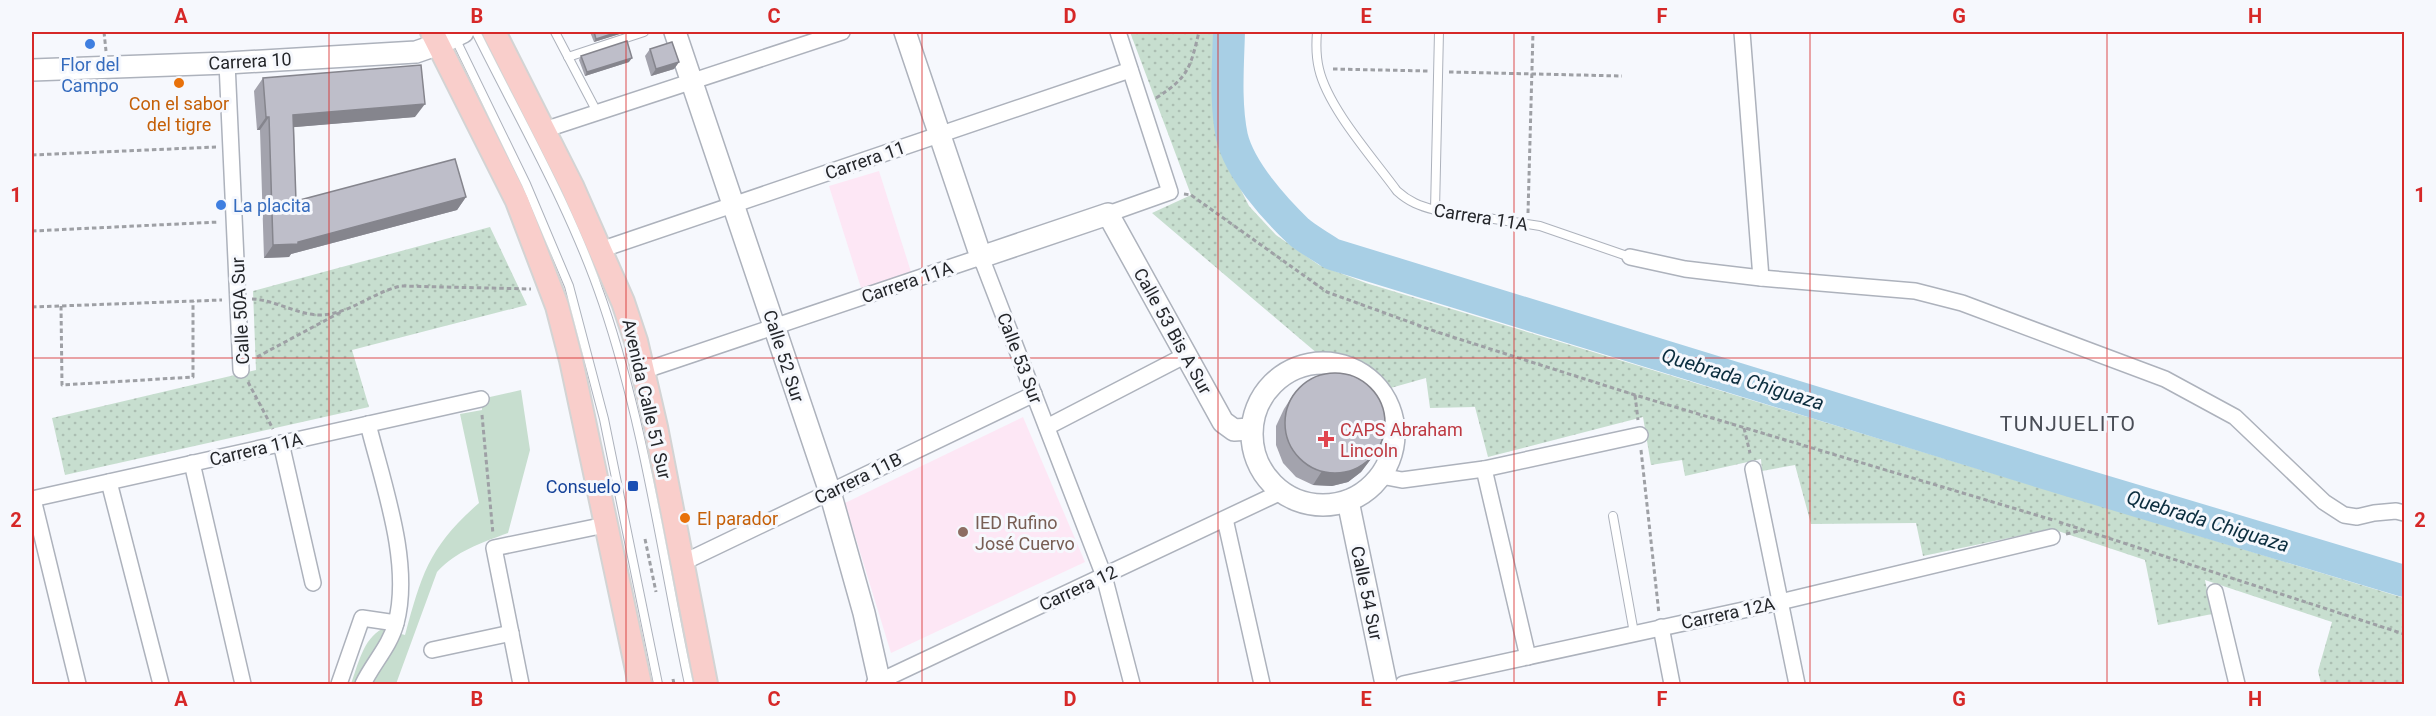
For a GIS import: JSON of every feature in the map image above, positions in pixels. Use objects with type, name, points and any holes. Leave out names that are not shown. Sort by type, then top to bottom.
[{"type":"main road","name":"Avenida Calle 51 Sur","points":[[494,32],[544,130],[622,302],[644,371],[706,684]]},
{"type":"main road","points":[[448,35],[552,289],[571,360],[640,684]]},
{"type":"street","name":"Calle 52 Sur","points":[[675,32],[830,492],[856,583],[878,684]]},
{"type":"street","points":[[544,130],[842,32]]},
{"type":"street","name":"Calle 53 Sur","points":[[905,32],[981,256],[1104,576],[1132,684]]},
{"type":"street","points":[[1118,32],[1170,192]]},
{"type":"street","points":[[1742,32],[1761,278]]},
{"type":"street","name":"Carrera 10","points":[[32,70],[227,63],[409,52],[448,35]]},
{"type":"street","name":"Calle 50A Sur","points":[[227,63],[240,299],[247,364]]},
{"type":"street","name":"Carrera 11","points":[[600,250],[1130,70]]},
{"type":"street","name":"Carrera 11A","points":[[644,371],[1170,192]]},
{"type":"street","name":"Calle 53 Bis A Sur","points":[[1108,214],[1226,426],[1234,430],[1251,429]]},
{"type":"street","points":[[1630,257],[1685,269],[1915,291],[1962,303],[2165,379],[2235,417],[2324,502],[2344,515],[2357,517],[2385,512],[2404,513]]},
{"type":"street","points":[[1047,427],[1186,355]]},
{"type":"street","points":[[1317,363],[1337,364],[1356,371],[1373,383],[1386,399],[1393,418],[1395,438],[1391,458],[1381,476],[1366,490],[1348,501],[1321,506],[1294,499],[1281,492],[1262,471],[1251,444],[1255,409],[1265,391],[1279,377],[1297,367],[1317,363]]},
{"type":"street","name":"Carrera 11B","points":[[682,563],[1034,394]]},
{"type":"street","name":"Carrera 11A","points":[[32,499],[481,399]]},
{"type":"street","points":[[363,684],[388,644],[396,623],[403,582],[402,569],[368,424]]},
{"type":"street","points":[[1381,476],[1402,480],[1484,469],[1640,435]]},
{"type":"street","points":[[280,443],[313,583]]},
{"type":"street","points":[[192,463],[243,684]]},
{"type":"street","points":[[1484,469],[1528,657]]},
{"type":"street","points":[[1753,469],[1797,684]]},
{"type":"street","points":[[109,482],[161,684]]},
{"type":"street","name":"Carrera 12","points":[[878,684],[1281,492]]},
{"type":"street","points":[[32,499],[78,684]]},
{"type":"street","name":"Calle 54 Sur","points":[[1348,501],[1386,684]]},
{"type":"street","points":[[1225,519],[1262,684]]},
{"type":"street","points":[[521,684],[494,548],[605,525]]},
{"type":"street","name":"Carrera 12A","points":[[1403,684],[1780,602],[2052,537]]},
{"type":"street","points":[[2215,592],[2237,684]]},
{"type":"street","points":[[339,684],[362,618],[396,623]]},
{"type":"street","points":[[1660,627],[1672,684]]},
{"type":"street","points":[[432,650],[511,633]]},
{"type":"lane","points":[[476,32],[550,176],[579,238],[603,303],[635,418],[689,684]]},
{"type":"lane","points":[[555,32],[597,112]]},
{"type":"lane","points":[[568,57],[644,32]]},
{"type":"lane","name":"Carrera 11A","points":[[1317,32],[1319,69],[1325,88],[1338,110],[1397,191],[1406,199],[1418,206],[1435,210],[1528,224],[1630,257]]},
{"type":"lane","points":[[1435,210],[1439,32]]},
{"type":"lane","points":[[448,35],[526,184],[569,286],[604,419],[658,684]]},
{"type":"lane","points":[[1613,516],[1634,633]]},
{"type":"path","points":[[104,32],[106,56]]},
{"type":"path","points":[[1142,107],[1178,84],[1191,65],[1199,32]]},
{"type":"path","points":[[1528,224],[1533,32]]},
{"type":"path","points":[[1319,69],[1622,76]]},
{"type":"path","points":[[32,155],[231,147]]},
{"type":"path","points":[[1170,192],[1191,195],[1328,292],[1437,333],[2085,530],[2404,634]]},
{"type":"path","points":[[32,231],[235,222]]},
{"type":"path","points":[[247,364],[345,310],[385,290],[401,286],[552,289]]},
{"type":"path","points":[[32,306],[240,299],[267,300],[309,314],[323,315],[345,310]]},
{"type":"path","points":[[61,306],[62,385],[193,377],[193,301]]},
{"type":"path","name":"Calle 50A Sur","points":[[247,364],[280,443]]},
{"type":"path","points":[[1635,395],[1660,627]]},
{"type":"path","points":[[481,399],[494,548]]},
{"type":"path","points":[[1744,428],[1753,469]]},
{"type":"path","points":[[645,539],[656,592]]},
{"type":"path","points":[[673,679],[674,684]]},
{"type":"shaded area","points":[[879,171],[912,275],[862,291],[829,186]]},
{"type":"shaded area","name":"IED Rufino José Cuervo","points":[[1023,417],[1085,562],[891,653],[845,503]]},
{"type":"green space","points":[[1130,32],[1213,32],[1213,64],[1220,148],[1249,206],[1276,235],[1319,265],[1366,283],[2404,598],[2404,684],[2321,684],[2318,671],[2332,622],[2205,580],[2212,614],[2158,625],[2145,560],[2052,529],[1923,556],[1916,523],[1811,524],[1795,465],[1762,471],[1761,459],[1685,476],[1682,460],[1651,465],[1643,417],[1488,457],[1475,407],[1430,408],[1426,378],[1387,389],[1364,368],[1339,357],[1318,354],[1152,213],[1191,195]]},
{"type":"green space","points":[[490,227],[527,305],[352,350],[369,407],[65,475],[52,418],[256,370],[253,291]]},
{"type":"green space","points":[[521,390],[530,450],[508,533],[461,553],[437,572],[396,684],[351,684],[362,653],[376,633],[382,629],[405,635],[417,594],[430,562],[449,533],[479,503],[460,414],[482,410],[481,399]]},
{"type":"building","points":[[594,32],[618,32],[596,39]]},
{"type":"building","points":[[627,41],[632,58],[587,72],[581,56]]},
{"type":"building","points":[[672,42],[679,62],[656,69],[650,49]]},
{"type":"building","points":[[421,65],[425,104],[293,115],[296,201],[455,159],[466,197],[298,242],[298,244],[273,245],[269,117],[266,117],[263,78]]},
{"type":"building","name":"CAPS Abraham Lincoln","points":[[1335,373],[1354,377],[1370,388],[1381,404],[1385,423],[1381,442],[1370,458],[1354,469],[1335,473],[1316,469],[1300,458],[1289,442],[1285,423],[1289,404],[1300,388],[1316,377]]},
{"type":"waterway","name":"Quebrada Chiguaza","points":[[1229,32],[1228,111],[1236,150],[1259,188],[1279,211],[1302,234],[1332,254],[2404,581]]},
{"type":"place","name":"Flor del Campo","points":[[90,44]]},
{"type":"place","name":"Con el sabor del tigre","points":[[179,83]]},
{"type":"place","name":"La placita","points":[[221,205]]},
{"type":"place","name":"CAPS Abraham Lincoln","points":[[1326,439]]},
{"type":"place","name":"Consuelo","points":[[633,486]]},
{"type":"place","name":"El parador","points":[[685,518]]},
{"type":"place","name":"IED Rufino José Cuervo","points":[[963,532]]},
{"type":"district","name":"TUNJUELITO","points":[[2068,424]]}]
